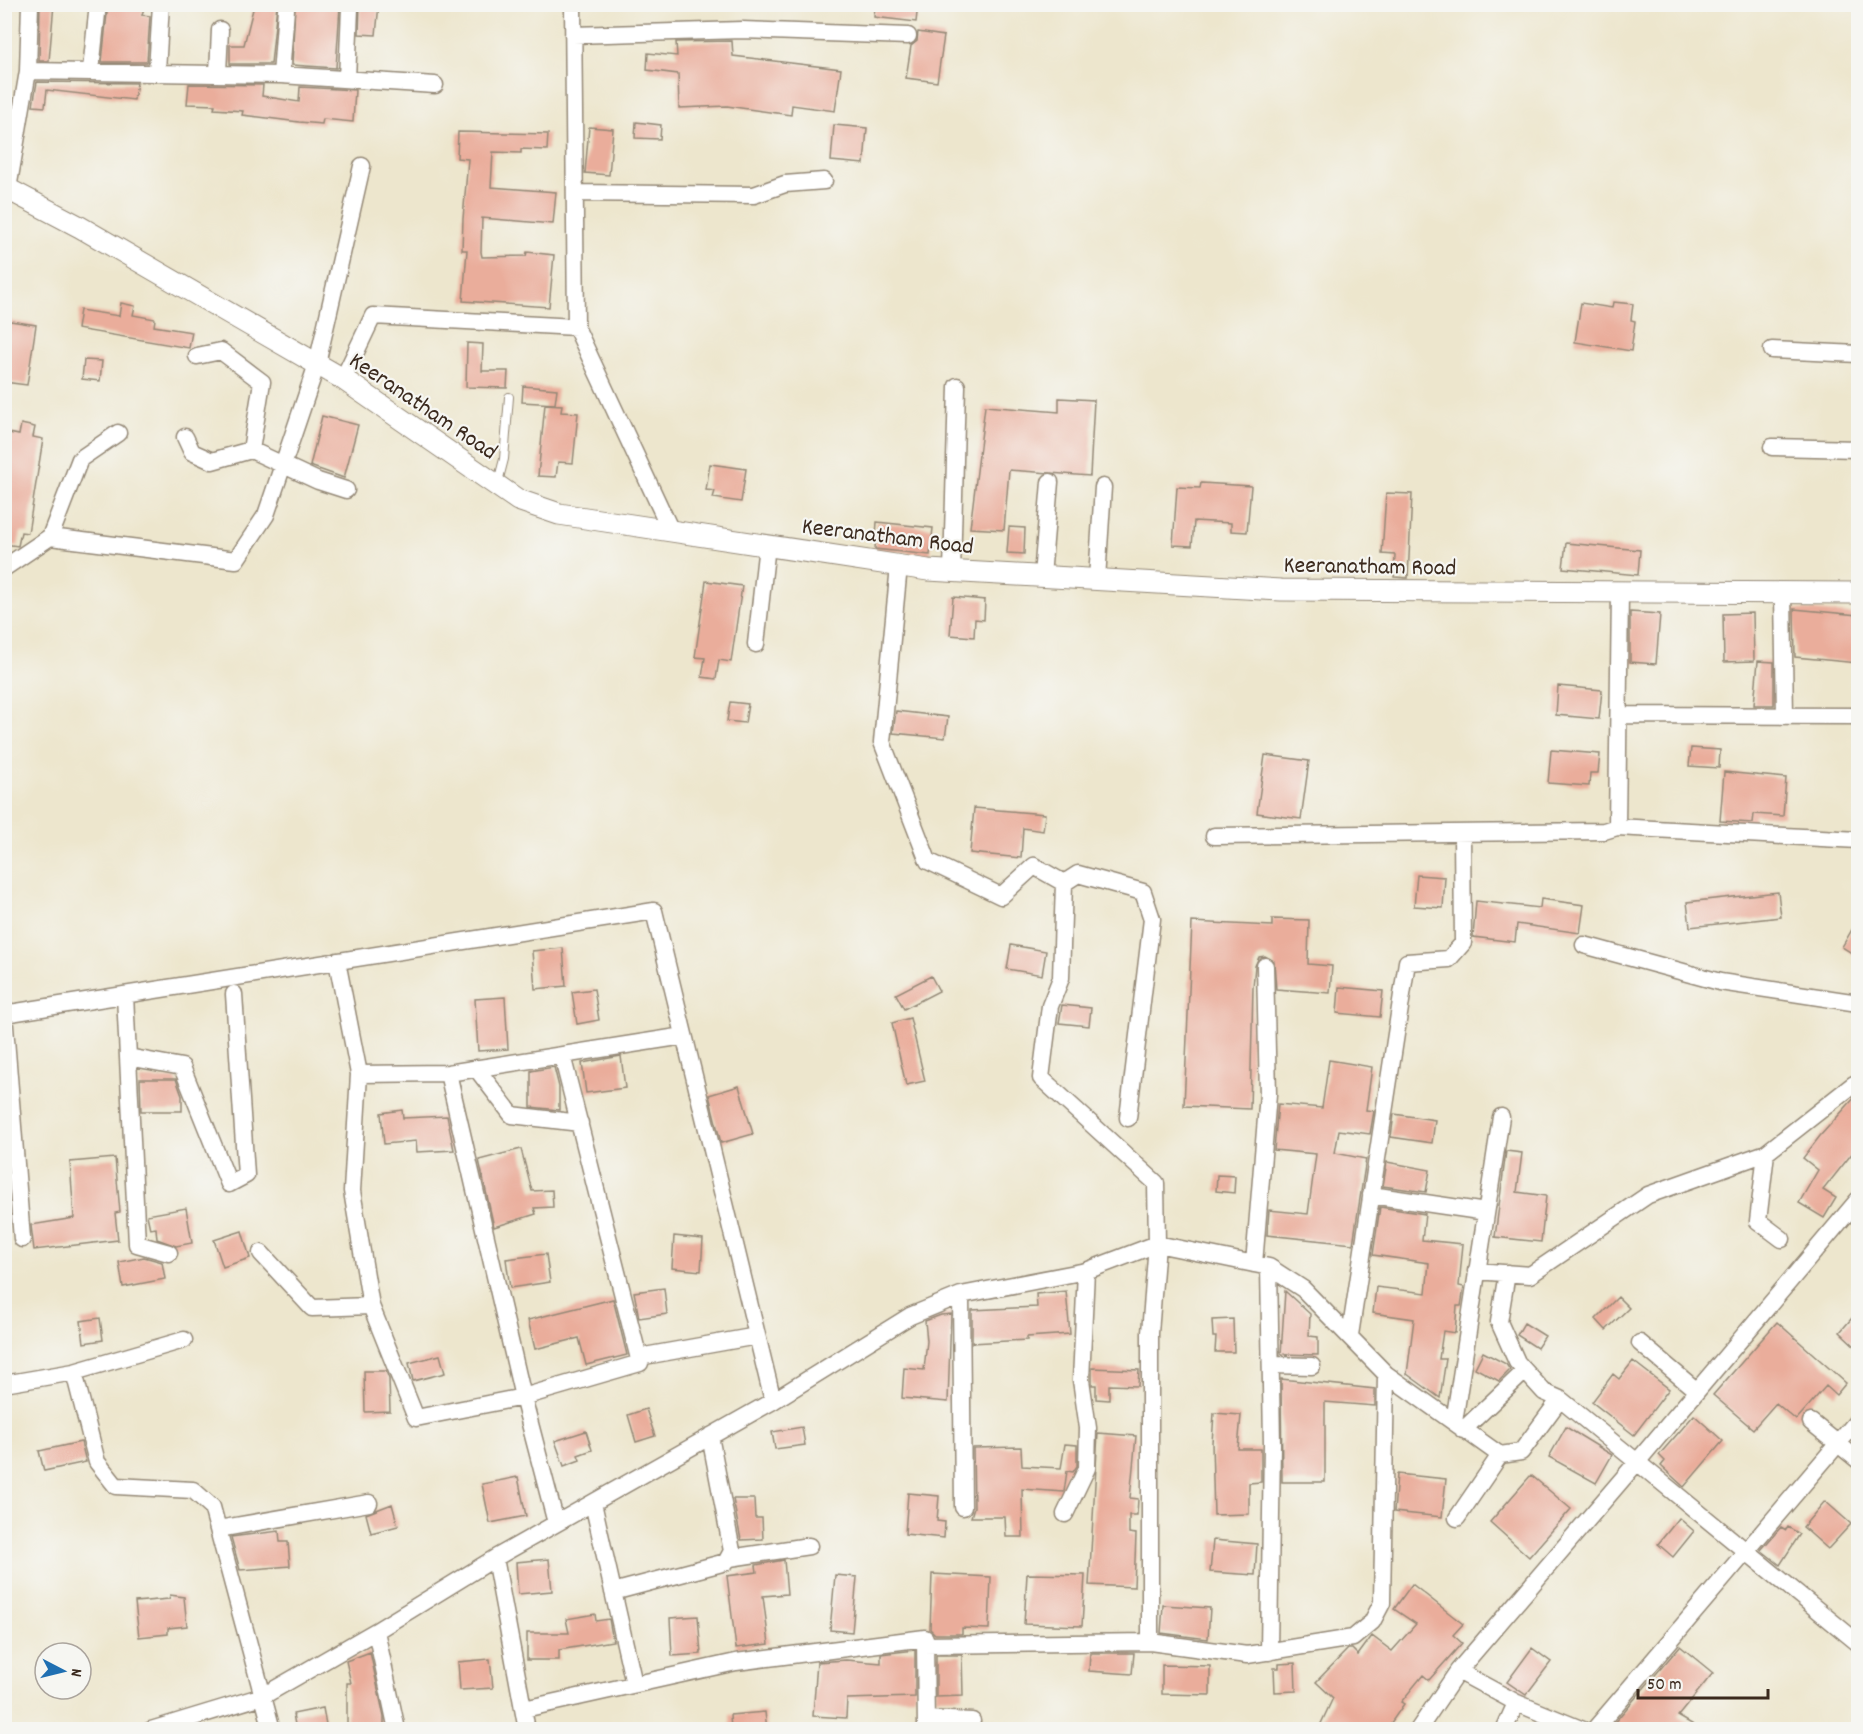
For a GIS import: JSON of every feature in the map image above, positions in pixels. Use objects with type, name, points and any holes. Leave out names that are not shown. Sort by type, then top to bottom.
[{"type":"street","points":[[6,190],[28,71],[30,4]]},
{"type":"street","points":[[91,70],[98,4]]},
{"type":"street","points":[[157,71],[161,4]]},
{"type":"street","points":[[573,4],[576,327],[670,531]]},
{"type":"street","points":[[347,79],[350,8]]},
{"type":"street","points":[[282,75],[286,9]]},
{"type":"street","points":[[218,73],[220,30]]},
{"type":"street","points":[[573,35],[742,30],[908,36]]},
{"type":"street","points":[[28,71],[157,71],[282,75],[435,85]]},
{"type":"street","points":[[50,537],[236,560],[266,515],[317,364],[362,166]]},
{"type":"street","points":[[574,193],[754,195],[785,184],[824,181]]},
{"type":"street","name":"Keeranatham Road","points":[[6,190],[80,227],[343,379],[518,500],[559,514],[899,566],[952,571],[1281,590],[1858,593]]},
{"type":"street","points":[[343,379],[373,316],[576,327]]},
{"type":"street","points":[[1772,350],[1858,354]]},
{"type":"street","points":[[197,356],[221,351],[262,382],[251,450]]},
{"type":"street","points":[[952,571],[957,386]]},
{"type":"street","points":[[4,568],[50,537],[80,459],[118,434]]},
{"type":"street","points":[[185,437],[192,452],[212,461],[251,450],[346,490]]},
{"type":"street","points":[[1772,447],[1858,449]]},
{"type":"street","points":[[1042,576],[1050,482]]},
{"type":"street","points":[[1097,579],[1103,487]]},
{"type":"street","points":[[756,644],[766,545]]},
{"type":"street","points":[[899,566],[882,742],[928,861],[1001,896],[1034,866],[1064,883]]},
{"type":"street","points":[[1617,826],[1620,593]]},
{"type":"street","points":[[1783,594],[1785,716]]},
{"type":"street","points":[[1620,715],[1858,716]]},
{"type":"street","points":[[1214,836],[1604,831],[1617,826],[1858,840]]},
{"type":"street","points":[[1350,1335],[1407,962],[1449,959],[1463,943],[1462,834]]},
{"type":"street","points":[[1064,883],[1078,874],[1143,892],[1152,919],[1128,1118]]},
{"type":"street","points":[[1064,883],[1061,978],[1050,1006],[1041,1078],[1155,1183],[1157,1244],[1150,1333],[1150,1642]]},
{"type":"street","points":[[22,1239],[4,1014],[654,911],[773,1401]]},
{"type":"street","points":[[1584,945],[1720,982],[1858,1003]]},
{"type":"street","points":[[337,961],[359,1074],[352,1191],[370,1306],[416,1418],[523,1397],[640,1363],[562,1055]]},
{"type":"street","points":[[1265,966],[1268,1094],[1262,1266],[1271,1365],[1269,1652]]},
{"type":"street","points":[[128,1057],[182,1067],[229,1184],[246,1175],[234,994]]},
{"type":"street","points":[[125,995],[137,1244],[169,1253]]},
{"type":"street","points":[[359,1074],[448,1073],[684,1036]]},
{"type":"street","points":[[476,1068],[512,1115],[579,1122]]},
{"type":"street","points":[[448,1073],[523,1397],[556,1523]]},
{"type":"street","points":[[1476,1271],[1530,1275],[1648,1195],[1766,1153],[1854,1084],[1858,1085]]},
{"type":"street","points":[[1458,1426],[1476,1271],[1501,1117]]},
{"type":"street","points":[[1766,1153],[1758,1221],[1782,1239]]},
{"type":"street","points":[[1371,1195],[1486,1212]]},
{"type":"street","points":[[1418,1730],[1458,1671],[1858,1200]]},
{"type":"street","points":[[151,1730],[263,1696],[376,1631],[495,1558],[773,1401],[909,1316],[961,1295],[1086,1271],[1157,1244],[1262,1266],[1303,1289],[1386,1374],[1500,1455],[1521,1452],[1560,1399]]},
{"type":"street","points":[[261,1253],[312,1308],[370,1306]]},
{"type":"street","points":[[1065,1514],[1087,1468],[1088,1428],[1081,1380],[1086,1271]]},
{"type":"street","points":[[1507,1273],[1499,1322],[1517,1362],[1544,1392],[1560,1399],[1858,1643]]},
{"type":"street","points":[[961,1295],[963,1507]]},
{"type":"street","points":[[639,1357],[757,1336]]},
{"type":"street","points":[[4,1384],[74,1371],[184,1340]]},
{"type":"street","points":[[1640,1343],[1697,1391]]},
{"type":"street","points":[[1271,1365],[1312,1366]]},
{"type":"street","points":[[74,1371],[97,1462],[116,1486],[193,1490],[212,1508],[272,1730]]},
{"type":"street","points":[[1458,1426],[1525,1371]]},
{"type":"street","points":[[924,1645],[1150,1642],[1228,1653],[1269,1652],[1353,1638],[1372,1622],[1382,1603],[1386,1374]]},
{"type":"street","points":[[1594,1730],[1858,1420]]},
{"type":"street","points":[[1811,1422],[1858,1460]]},
{"type":"street","points":[[613,1592],[726,1562],[730,1558],[732,1551],[710,1436]]},
{"type":"street","points":[[1457,1518],[1500,1455]]},
{"type":"street","points":[[218,1529],[369,1503]]},
{"type":"street","points":[[593,1503],[634,1684]]},
{"type":"street","points":[[730,1558],[809,1546]]},
{"type":"street","points":[[495,1558],[527,1730]]},
{"type":"street","points":[[376,1631],[397,1730]]},
{"type":"street","points":[[524,1709],[736,1662],[925,1638],[926,1724],[972,1721]]},
{"type":"street","points":[[1458,1671],[1516,1703],[1583,1730]]},
{"type":"street","points":[[1504,1730],[1516,1703]]},
{"type":"lane","points":[[496,486],[504,459],[509,397]]},
{"type":"building","points":[[40,4],[54,4],[49,61],[39,61]]},
{"type":"building","points":[[108,4],[145,4],[142,15],[150,16],[147,62],[102,62]]},
{"type":"building","points":[[277,4],[271,64],[230,64],[230,45],[244,45],[254,5]]},
{"type":"building","points":[[295,4],[340,6],[336,68],[292,65]]},
{"type":"building","points":[[360,4],[379,4],[376,35],[359,34]]},
{"type":"building","points":[[875,4],[918,4],[916,22],[874,17]]},
{"type":"building","points":[[918,32],[944,36],[937,82],[906,78],[911,46],[917,41]]},
{"type":"building","points":[[732,41],[733,56],[841,69],[835,111],[792,105],[791,115],[727,106],[679,108],[678,74],[647,70],[648,53],[677,56],[676,42]]},
{"type":"building","points":[[37,82],[137,83],[134,100],[47,90],[45,107],[33,106]]},
{"type":"building","points":[[189,84],[263,85],[262,96],[299,102],[300,87],[355,90],[353,122],[323,119],[322,124],[299,122],[242,115],[243,111],[214,109],[215,105],[187,104]]},
{"type":"building","points":[[636,122],[661,125],[660,139],[635,138]]},
{"type":"building","points":[[834,125],[867,128],[864,164],[831,161]]},
{"type":"building","points":[[589,127],[613,129],[609,175],[585,173]]},
{"type":"building","points":[[458,132],[548,134],[547,150],[521,149],[521,153],[493,152],[491,187],[556,192],[553,224],[482,218],[481,252],[482,257],[526,256],[527,252],[554,255],[549,307],[463,301],[467,250],[462,250],[463,219],[468,159],[457,158]]},
{"type":"building","points":[[1613,302],[1633,304],[1631,320],[1635,321],[1631,351],[1575,342],[1581,303],[1612,308]]},
{"type":"building","points":[[121,303],[135,306],[133,315],[155,319],[154,326],[192,332],[189,348],[77,329],[80,310],[119,316]]},
{"type":"building","points":[[4,320],[36,325],[27,385],[4,382]]},
{"type":"building","points":[[467,343],[483,344],[482,371],[508,371],[507,388],[466,387]]},
{"type":"building","points":[[84,360],[102,361],[100,381],[82,379]]},
{"type":"building","points":[[523,386],[557,389],[555,404],[522,402]]},
{"type":"building","points":[[1059,398],[1094,400],[1090,476],[1009,470],[1004,530],[970,528],[985,406],[1059,412]]},
{"type":"building","points":[[545,404],[562,405],[561,412],[578,413],[573,463],[558,462],[556,477],[538,476]]},
{"type":"building","points":[[322,416],[358,425],[344,478],[310,466]]},
{"type":"building","points":[[21,424],[35,427],[33,437],[43,439],[28,533],[21,532],[18,546],[4,544],[4,432],[19,435]]},
{"type":"building","points":[[710,464],[746,469],[741,502],[713,498],[715,491],[706,490]]},
{"type":"building","points":[[1201,483],[1251,486],[1247,532],[1231,531],[1231,523],[1194,521],[1192,546],[1173,545],[1177,487],[1200,488]]},
{"type":"building","points":[[1386,493],[1412,494],[1408,578],[1394,577],[1395,555],[1382,554]]},
{"type":"building","points":[[877,522],[933,528],[930,555],[875,549]]},
{"type":"building","points":[[1009,527],[1025,528],[1024,554],[1007,553]]},
{"type":"building","points":[[1566,543],[1640,550],[1638,575],[1563,568]]},
{"type":"building","points":[[706,581],[742,586],[731,662],[719,660],[716,679],[702,677],[705,658],[695,657]]},
{"type":"building","points":[[953,597],[985,600],[984,620],[975,619],[974,637],[950,635]]},
{"type":"building","points":[[1794,609],[1858,615],[1858,663],[1795,657]]},
{"type":"building","points":[[1630,612],[1660,614],[1656,664],[1630,662]]},
{"type":"building","points":[[1753,613],[1754,661],[1724,662],[1723,614]]},
{"type":"building","points":[[1758,661],[1774,662],[1774,705],[1754,705]]},
{"type":"building","points":[[1558,686],[1602,690],[1599,719],[1556,715]]},
{"type":"building","points":[[730,702],[748,704],[745,723],[727,721]]},
{"type":"building","points":[[896,711],[948,717],[945,738],[893,733]]},
{"type":"building","points":[[1691,748],[1720,750],[1719,768],[1689,766]]},
{"type":"building","points":[[1551,750],[1600,754],[1598,773],[1590,773],[1589,786],[1548,783]]},
{"type":"building","points":[[1265,755],[1309,761],[1301,819],[1257,813]]},
{"type":"building","points":[[1724,772],[1786,778],[1783,816],[1754,814],[1753,823],[1720,821]]},
{"type":"building","points":[[974,808],[1045,814],[1043,831],[1023,828],[1021,858],[970,853]]},
{"type":"building","points":[[1417,875],[1445,877],[1443,908],[1414,906]]},
{"type":"building","points":[[1778,892],[1781,917],[1690,927],[1687,902]]},
{"type":"building","points":[[1541,899],[1584,905],[1580,933],[1517,924],[1515,942],[1473,937],[1476,901],[1540,908]]},
{"type":"building","points":[[1272,919],[1309,920],[1308,964],[1332,966],[1330,993],[1276,989],[1274,961],[1265,956],[1259,957],[1255,966],[1253,987],[1250,1109],[1184,1106],[1192,922],[1272,926]]},
{"type":"building","points":[[1858,919],[1858,957],[1842,947]]},
{"type":"building","points":[[1011,945],[1046,951],[1042,975],[1007,969]]},
{"type":"building","points":[[563,948],[566,986],[535,989],[532,951]]},
{"type":"building","points":[[931,976],[939,991],[904,1009],[896,994]]},
{"type":"building","points":[[1339,987],[1383,991],[1380,1017],[1337,1013]]},
{"type":"building","points":[[594,989],[599,1020],[577,1024],[572,992]]},
{"type":"building","points":[[505,997],[508,1049],[478,1051],[475,999]]},
{"type":"building","points":[[1062,1005],[1091,1008],[1089,1026],[1059,1023]]},
{"type":"building","points":[[910,1018],[925,1081],[906,1085],[892,1023]]},
{"type":"building","points":[[621,1056],[625,1088],[586,1093],[582,1063]]},
{"type":"building","points":[[1329,1060],[1372,1067],[1366,1110],[1374,1111],[1370,1134],[1339,1130],[1335,1153],[1366,1159],[1353,1244],[1267,1235],[1269,1210],[1308,1214],[1316,1154],[1274,1150],[1278,1104],[1322,1108]]},
{"type":"building","points":[[554,1067],[559,1087],[559,1110],[531,1107],[531,1071]]},
{"type":"building","points":[[140,1079],[176,1079],[182,1096],[182,1111],[141,1111]]},
{"type":"building","points":[[739,1086],[753,1134],[721,1143],[709,1095]]},
{"type":"building","points":[[1857,1095],[1858,1146],[1823,1190],[1836,1198],[1824,1218],[1799,1203],[1818,1170],[1803,1158]]},
{"type":"building","points":[[402,1110],[403,1118],[447,1116],[454,1150],[417,1152],[416,1141],[384,1144],[381,1113]]},
{"type":"building","points":[[1394,1114],[1435,1120],[1432,1143],[1391,1137]]},
{"type":"building","points":[[521,1149],[532,1191],[552,1190],[553,1207],[534,1208],[536,1214],[494,1227],[479,1160]]},
{"type":"building","points":[[1506,1151],[1522,1153],[1517,1192],[1546,1196],[1541,1242],[1495,1237]]},
{"type":"building","points":[[115,1158],[120,1212],[115,1213],[118,1240],[34,1250],[31,1225],[74,1218],[70,1162]]},
{"type":"building","points":[[1387,1162],[1430,1170],[1426,1192],[1383,1186]]},
{"type":"building","points":[[1217,1175],[1235,1176],[1234,1193],[1216,1191]]},
{"type":"building","points":[[1380,1207],[1425,1214],[1422,1240],[1463,1244],[1459,1286],[1464,1287],[1461,1306],[1457,1306],[1455,1333],[1443,1331],[1439,1359],[1446,1359],[1440,1398],[1407,1374],[1414,1319],[1373,1313],[1376,1287],[1426,1293],[1429,1263],[1373,1255]]},
{"type":"building","points":[[186,1208],[192,1243],[176,1246],[157,1239],[156,1228],[150,1229],[147,1215]]},
{"type":"building","points":[[242,1231],[250,1258],[223,1267],[214,1240]]},
{"type":"building","points":[[674,1236],[703,1239],[701,1271],[672,1268]]},
{"type":"building","points":[[546,1254],[550,1282],[510,1288],[506,1259]]},
{"type":"building","points":[[144,1257],[162,1262],[165,1279],[123,1287],[119,1262]]},
{"type":"building","points":[[664,1288],[667,1314],[639,1318],[634,1292]]},
{"type":"building","points":[[1066,1291],[1070,1334],[1027,1337],[1027,1340],[972,1343],[972,1310],[1037,1307],[1036,1294]]},
{"type":"building","points":[[1285,1291],[1310,1314],[1309,1336],[1318,1337],[1318,1355],[1281,1354]]},
{"type":"building","points":[[1618,1297],[1629,1308],[1606,1330],[1596,1319]]},
{"type":"building","points":[[613,1299],[627,1355],[586,1365],[579,1338],[535,1349],[528,1320]]},
{"type":"building","points":[[1858,1311],[1858,1349],[1840,1332]]},
{"type":"building","points":[[951,1314],[948,1402],[902,1398],[904,1368],[924,1370],[927,1341],[925,1321]]},
{"type":"building","points":[[100,1318],[103,1340],[84,1343],[81,1321]]},
{"type":"building","points":[[1233,1319],[1234,1352],[1215,1352],[1216,1337],[1213,1337],[1212,1320]]},
{"type":"building","points":[[1777,1322],[1846,1383],[1836,1395],[1826,1386],[1796,1420],[1776,1403],[1753,1429],[1713,1395]]},
{"type":"building","points":[[1524,1323],[1545,1336],[1537,1348],[1517,1335]]},
{"type":"building","points":[[1483,1352],[1506,1364],[1510,1370],[1499,1381],[1475,1368]]},
{"type":"building","points":[[440,1355],[445,1373],[413,1381],[409,1363]]},
{"type":"building","points":[[1633,1361],[1669,1389],[1634,1435],[1592,1402],[1613,1374],[1619,1379]]},
{"type":"building","points":[[1092,1368],[1139,1370],[1138,1386],[1109,1385],[1109,1400],[1096,1399],[1096,1385],[1092,1385]]},
{"type":"building","points":[[364,1371],[386,1371],[389,1379],[390,1411],[365,1412]]},
{"type":"building","points":[[1281,1379],[1375,1389],[1375,1406],[1325,1402],[1325,1482],[1282,1482]]},
{"type":"building","points":[[646,1409],[655,1436],[636,1442],[628,1415]]},
{"type":"building","points":[[1214,1413],[1241,1415],[1238,1449],[1261,1449],[1261,1482],[1249,1483],[1249,1514],[1214,1515],[1212,1443]]},
{"type":"building","points":[[1694,1415],[1723,1441],[1684,1487],[1661,1466],[1665,1461],[1659,1455]]},
{"type":"building","points":[[802,1427],[805,1445],[775,1449],[772,1432]]},
{"type":"building","points":[[1566,1427],[1612,1455],[1596,1483],[1549,1457]]},
{"type":"building","points":[[586,1431],[592,1450],[578,1455],[580,1460],[564,1466],[555,1441]]},
{"type":"building","points":[[1098,1433],[1136,1436],[1130,1498],[1138,1499],[1137,1515],[1129,1515],[1129,1533],[1136,1534],[1134,1587],[1089,1585]]},
{"type":"building","points":[[81,1442],[86,1462],[44,1471],[39,1451]]},
{"type":"building","points":[[1065,1444],[1077,1445],[1077,1466],[1073,1472],[1067,1471],[1064,1492],[1022,1489],[1023,1537],[1006,1537],[1005,1517],[971,1517],[974,1507],[973,1448],[1021,1447],[1022,1466],[1061,1468]]},
{"type":"building","points":[[1397,1474],[1446,1479],[1442,1517],[1394,1512]]},
{"type":"building","points":[[1531,1475],[1571,1509],[1529,1557],[1490,1522]]},
{"type":"building","points":[[518,1477],[526,1516],[490,1523],[482,1484]]},
{"type":"building","points":[[908,1493],[939,1496],[937,1521],[945,1522],[944,1538],[905,1534]]},
{"type":"building","points":[[733,1499],[754,1499],[755,1518],[762,1518],[763,1539],[741,1540]]},
{"type":"building","points":[[1825,1501],[1851,1524],[1828,1549],[1803,1527]]},
{"type":"building","points":[[392,1504],[398,1526],[371,1533],[366,1514]]},
{"type":"building","points":[[1679,1518],[1694,1531],[1673,1557],[1658,1544]]},
{"type":"building","points":[[1781,1527],[1786,1530],[1788,1527],[1800,1534],[1780,1565],[1761,1550]]},
{"type":"building","points":[[279,1531],[280,1542],[288,1542],[290,1566],[240,1570],[231,1537]]},
{"type":"building","points":[[1213,1540],[1257,1544],[1255,1575],[1210,1572]]},
{"type":"building","points":[[549,1559],[552,1591],[518,1594],[516,1562]]},
{"type":"building","points":[[784,1560],[787,1594],[763,1596],[769,1644],[736,1648],[727,1576],[757,1572],[756,1565]]},
{"type":"building","points":[[932,1574],[991,1577],[989,1629],[962,1628],[962,1634],[935,1634],[930,1629]]},
{"type":"building","points":[[1027,1574],[1085,1575],[1082,1626],[1024,1624]]},
{"type":"building","points":[[835,1575],[857,1577],[852,1632],[830,1630]]},
{"type":"building","points":[[1412,1584],[1463,1624],[1453,1635],[1462,1643],[1429,1680],[1423,1675],[1401,1702],[1404,1704],[1386,1730],[1318,1730],[1333,1698],[1316,1682],[1348,1649],[1352,1649],[1358,1655],[1372,1636],[1392,1651],[1416,1624],[1394,1609]]},
{"type":"building","points":[[170,1595],[184,1597],[187,1626],[168,1628],[168,1634],[139,1637],[135,1602],[169,1599]]},
{"type":"building","points":[[1163,1605],[1210,1608],[1208,1639],[1161,1633]]},
{"type":"building","points":[[595,1614],[596,1621],[609,1619],[613,1641],[559,1650],[559,1660],[527,1660],[527,1633],[569,1633],[566,1619]]},
{"type":"building","points":[[698,1616],[701,1654],[672,1656],[670,1618]]},
{"type":"building","points":[[1680,1646],[1713,1673],[1678,1716],[1702,1730],[1608,1730]]},
{"type":"building","points":[[1532,1648],[1551,1662],[1526,1695],[1507,1682]]},
{"type":"building","points":[[915,1650],[915,1697],[847,1699],[846,1718],[813,1716],[817,1662],[846,1660],[881,1663],[881,1654]]},
{"type":"building","points":[[370,1652],[384,1717],[384,1730],[347,1730],[347,1683],[351,1683],[346,1661]]},
{"type":"building","points":[[1090,1653],[1134,1653],[1132,1674],[1089,1671]]},
{"type":"building","points":[[936,1655],[962,1655],[963,1696],[936,1697]]},
{"type":"building","points":[[490,1659],[493,1688],[460,1690],[458,1662]]},
{"type":"building","points":[[1295,1663],[1296,1691],[1275,1692],[1274,1668],[1279,1668],[1279,1664]]},
{"type":"building","points":[[1162,1665],[1210,1666],[1210,1695],[1162,1694]]},
{"type":"building","points":[[323,1708],[327,1730],[296,1730],[293,1714]]},
{"type":"building","points":[[765,1712],[767,1730],[731,1730],[730,1715]]}]
